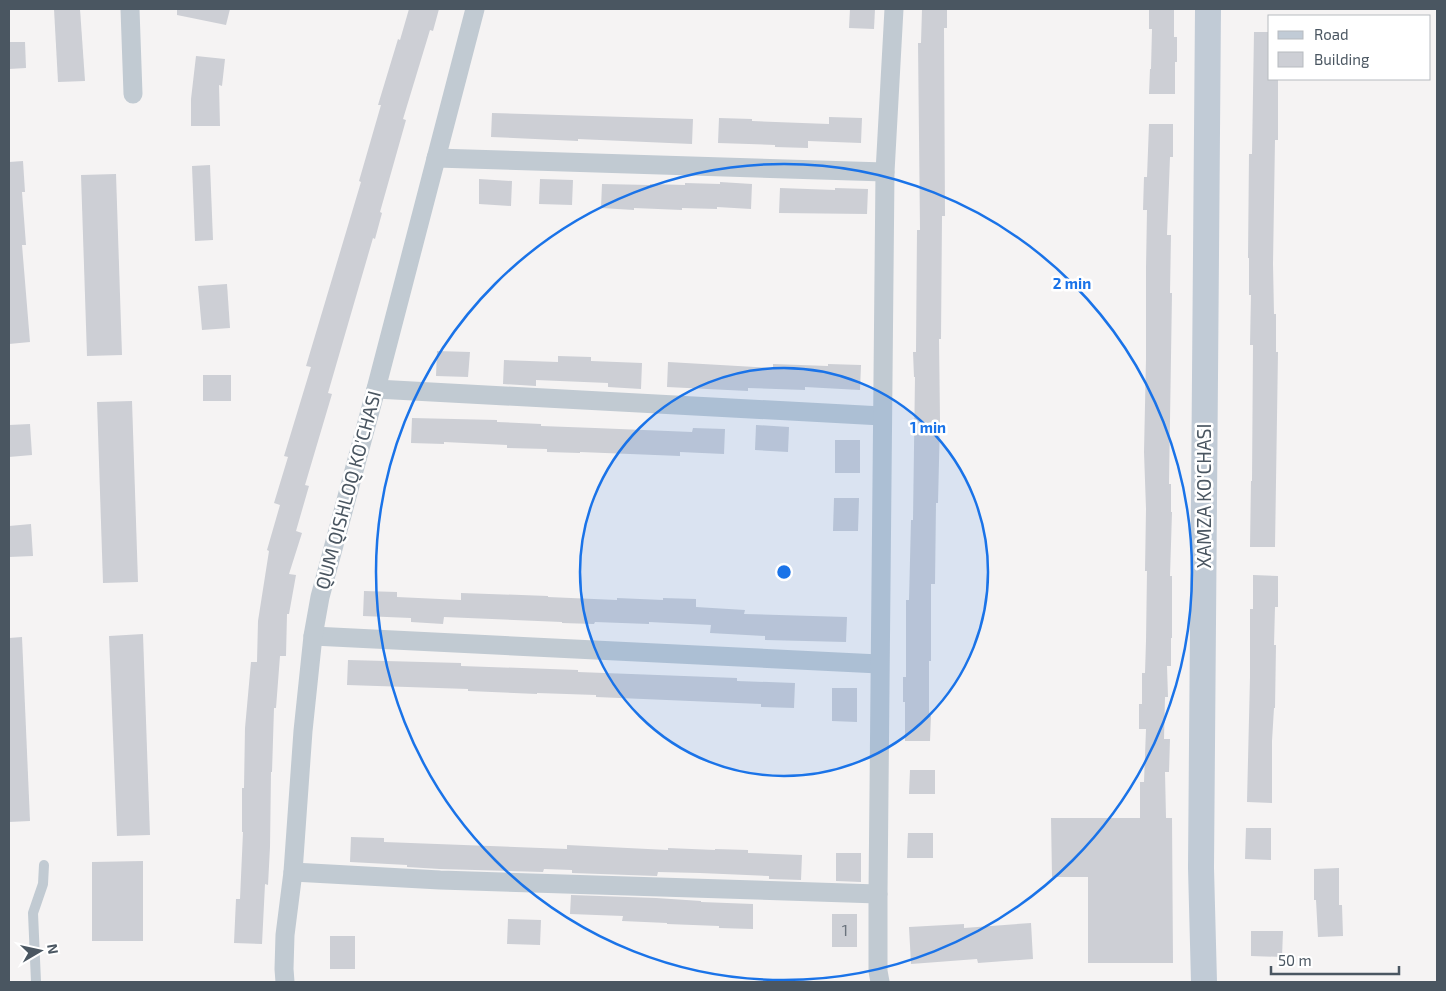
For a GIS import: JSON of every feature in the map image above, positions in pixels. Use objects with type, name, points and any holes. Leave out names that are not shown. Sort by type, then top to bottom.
[{"type":"street","points":[[130,9],[133,94]]},
{"type":"street","name":"QUM QISHLOQ KO'CHASI","points":[[286,982],[284,969],[285,935],[293,872],[312,636],[320,596],[475,9]]},
{"type":"street","points":[[880,982],[878,971],[879,664],[885,172],[894,9]]},
{"type":"street","name":"XAMZA KO'CHASI","points":[[1204,982],[1201,868],[1208,9]]},
{"type":"street","points":[[436,158],[885,172]]},
{"type":"street","points":[[376,389],[882,416]]},
{"type":"street","points":[[312,636],[879,664]]},
{"type":"street","points":[[293,872],[440,880],[878,894]]},
{"type":"lane","points":[[36,982],[33,914],[44,884],[44,865]]},
{"type":"building","points":[[54,9],[80,9],[85,81],[58,82]]},
{"type":"building","points":[[177,9],[230,9],[226,25],[177,15]]},
{"type":"building","points":[[409,9],[439,9],[433,31],[430,30],[403,119],[406,120],[380,212],[382,213],[328,393],[332,394],[305,485],[309,486],[296,531],[302,533],[289,574],[296,575],[289,614],[287,614],[286,656],[280,656],[276,708],[274,708],[270,847],[268,885],[265,884],[262,944],[234,943],[236,899],[240,899],[243,832],[242,788],[244,788],[245,728],[251,662],[257,662],[258,621],[269,551],[267,550],[280,505],[274,503],[288,457],[284,456],[311,367],[306,366],[361,182],[359,181],[381,105],[378,105]]},
{"type":"building","points":[[850,9],[875,9],[874,29],[849,28]]},
{"type":"building","points":[[922,9],[947,9],[947,28],[944,28],[945,216],[942,216],[941,339],[939,339],[940,420],[935,584],[931,584],[931,661],[929,661],[930,741],[905,741],[903,677],[906,677],[906,600],[909,600],[911,520],[913,520],[915,377],[913,352],[916,352],[917,230],[920,230],[918,43],[921,43]]},
{"type":"building","points":[[1149,9],[1174,9],[1174,37],[1177,37],[1175,94],[1149,94],[1152,29],[1149,29]]},
{"type":"building","points":[[1254,32],[1268,32],[1268,80],[1278,80],[1278,140],[1275,140],[1273,264],[1276,352],[1278,352],[1275,547],[1250,547],[1253,345],[1250,345],[1251,295],[1249,295],[1248,258],[1249,154],[1252,154]]},
{"type":"building","points":[[9,42],[25,42],[26,68],[9,69]]},
{"type":"building","points":[[196,56],[225,59],[222,86],[219,85],[220,126],[191,126],[191,99]]},
{"type":"building","points":[[492,113],[693,119],[692,144],[491,137]]},
{"type":"building","points":[[829,117],[862,118],[861,143],[808,141],[808,148],[718,143],[719,118],[829,124]]},
{"type":"building","points":[[1149,124],[1173,124],[1173,157],[1170,157],[1167,235],[1171,235],[1170,293],[1172,293],[1169,484],[1171,484],[1172,512],[1170,576],[1172,576],[1172,638],[1171,666],[1167,666],[1168,697],[1165,697],[1164,739],[1170,739],[1169,772],[1165,772],[1166,818],[1172,818],[1173,963],[1088,963],[1088,877],[1052,877],[1051,818],[1140,818],[1140,782],[1144,782],[1146,729],[1139,729],[1139,704],[1142,704],[1142,673],[1145,673],[1147,571],[1145,571],[1146,509],[1144,452],[1147,210],[1143,210],[1144,177],[1147,177]]},
{"type":"building","points":[[23,161],[25,192],[22,192],[26,245],[22,245],[30,342],[9,344],[9,162]]},
{"type":"building","points":[[210,165],[213,240],[195,241],[192,166]]},
{"type":"building","points":[[116,174],[122,355],[87,356],[81,175]]},
{"type":"building","points":[[479,179],[512,181],[511,206],[479,204]]},
{"type":"building","points":[[540,179],[573,180],[572,205],[539,204]]},
{"type":"building","points":[[720,182],[752,184],[751,209],[717,207],[717,209],[682,208],[682,210],[634,208],[634,210],[601,208],[602,184],[685,185],[685,183],[720,184]]},
{"type":"building","points":[[780,188],[868,189],[867,214],[779,213]]},
{"type":"building","points":[[227,284],[230,328],[202,330],[198,286]]},
{"type":"building","points":[[437,351],[470,352],[468,377],[436,376]]},
{"type":"building","points":[[558,356],[591,357],[591,361],[642,363],[641,389],[608,387],[608,383],[536,380],[536,386],[503,384],[504,360],[558,362]]},
{"type":"building","points":[[668,362],[773,368],[773,364],[861,365],[860,390],[805,387],[805,390],[748,388],[748,391],[667,387]]},
{"type":"building","points":[[203,375],[231,375],[231,401],[203,401]]},
{"type":"building","points":[[132,401],[138,582],[103,583],[97,402]]},
{"type":"building","points":[[412,418],[497,420],[497,422],[541,424],[541,426],[692,432],[693,428],[725,429],[724,454],[680,452],[680,456],[547,452],[547,449],[507,448],[507,445],[444,442],[444,444],[411,443]]},
{"type":"building","points":[[30,424],[32,455],[9,457],[9,425]]},
{"type":"building","points":[[756,425],[789,427],[788,452],[755,450]]},
{"type":"building","points":[[835,440],[860,440],[860,473],[835,473]]},
{"type":"building","points":[[834,498],[859,498],[858,531],[833,531]]},
{"type":"building","points":[[31,524],[33,556],[9,557],[9,526]]},
{"type":"building","points":[[1253,575],[1278,576],[1278,607],[1275,607],[1274,645],[1276,645],[1275,708],[1272,741],[1272,803],[1247,802],[1250,609],[1253,609]]},
{"type":"building","points":[[364,591],[397,592],[397,597],[461,600],[461,593],[617,600],[617,598],[696,599],[696,607],[745,610],[744,614],[847,617],[846,642],[765,640],[765,636],[710,633],[711,625],[649,622],[649,624],[595,622],[594,624],[444,617],[443,624],[411,622],[411,618],[363,616]]},
{"type":"building","points":[[143,634],[150,835],[117,836],[109,636]]},
{"type":"building","points":[[22,637],[30,821],[9,822],[9,638]]},
{"type":"building","points":[[348,660],[461,663],[461,666],[737,678],[737,681],[795,683],[794,708],[761,707],[761,704],[596,697],[596,695],[347,685]]},
{"type":"building","points":[[832,688],[857,688],[857,722],[832,721]]},
{"type":"building","points":[[910,770],[935,770],[935,794],[909,794]]},
{"type":"building","points":[[1246,828],[1271,828],[1271,860],[1245,859]]},
{"type":"building","points":[[908,833],[933,833],[933,858],[907,858]]},
{"type":"building","points":[[351,837],[384,838],[384,842],[567,849],[567,845],[668,850],[668,848],[748,850],[748,853],[802,855],[801,880],[769,879],[769,876],[700,873],[658,872],[657,876],[572,873],[572,870],[544,869],[543,872],[440,869],[350,862]]},
{"type":"building","points":[[836,853],[861,853],[861,882],[836,881]]},
{"type":"building","points":[[143,861],[143,941],[92,941],[92,862]]},
{"type":"building","points":[[1339,868],[1339,905],[1342,905],[1343,936],[1318,937],[1316,900],[1314,900],[1314,869]]},
{"type":"building","points":[[571,895],[753,904],[753,929],[622,921],[623,916],[570,914]]},
{"type":"building","points":[[832,914],[857,914],[857,947],[832,947]]},
{"type":"building","points":[[508,919],[541,920],[540,945],[507,944]]},
{"type":"building","points":[[1031,923],[1033,959],[978,963],[977,959],[911,964],[909,927],[964,924],[964,928]]},
{"type":"building","points":[[1251,931],[1283,931],[1282,957],[1251,956]]},
{"type":"building","points":[[330,936],[355,936],[355,969],[330,969]]}]
